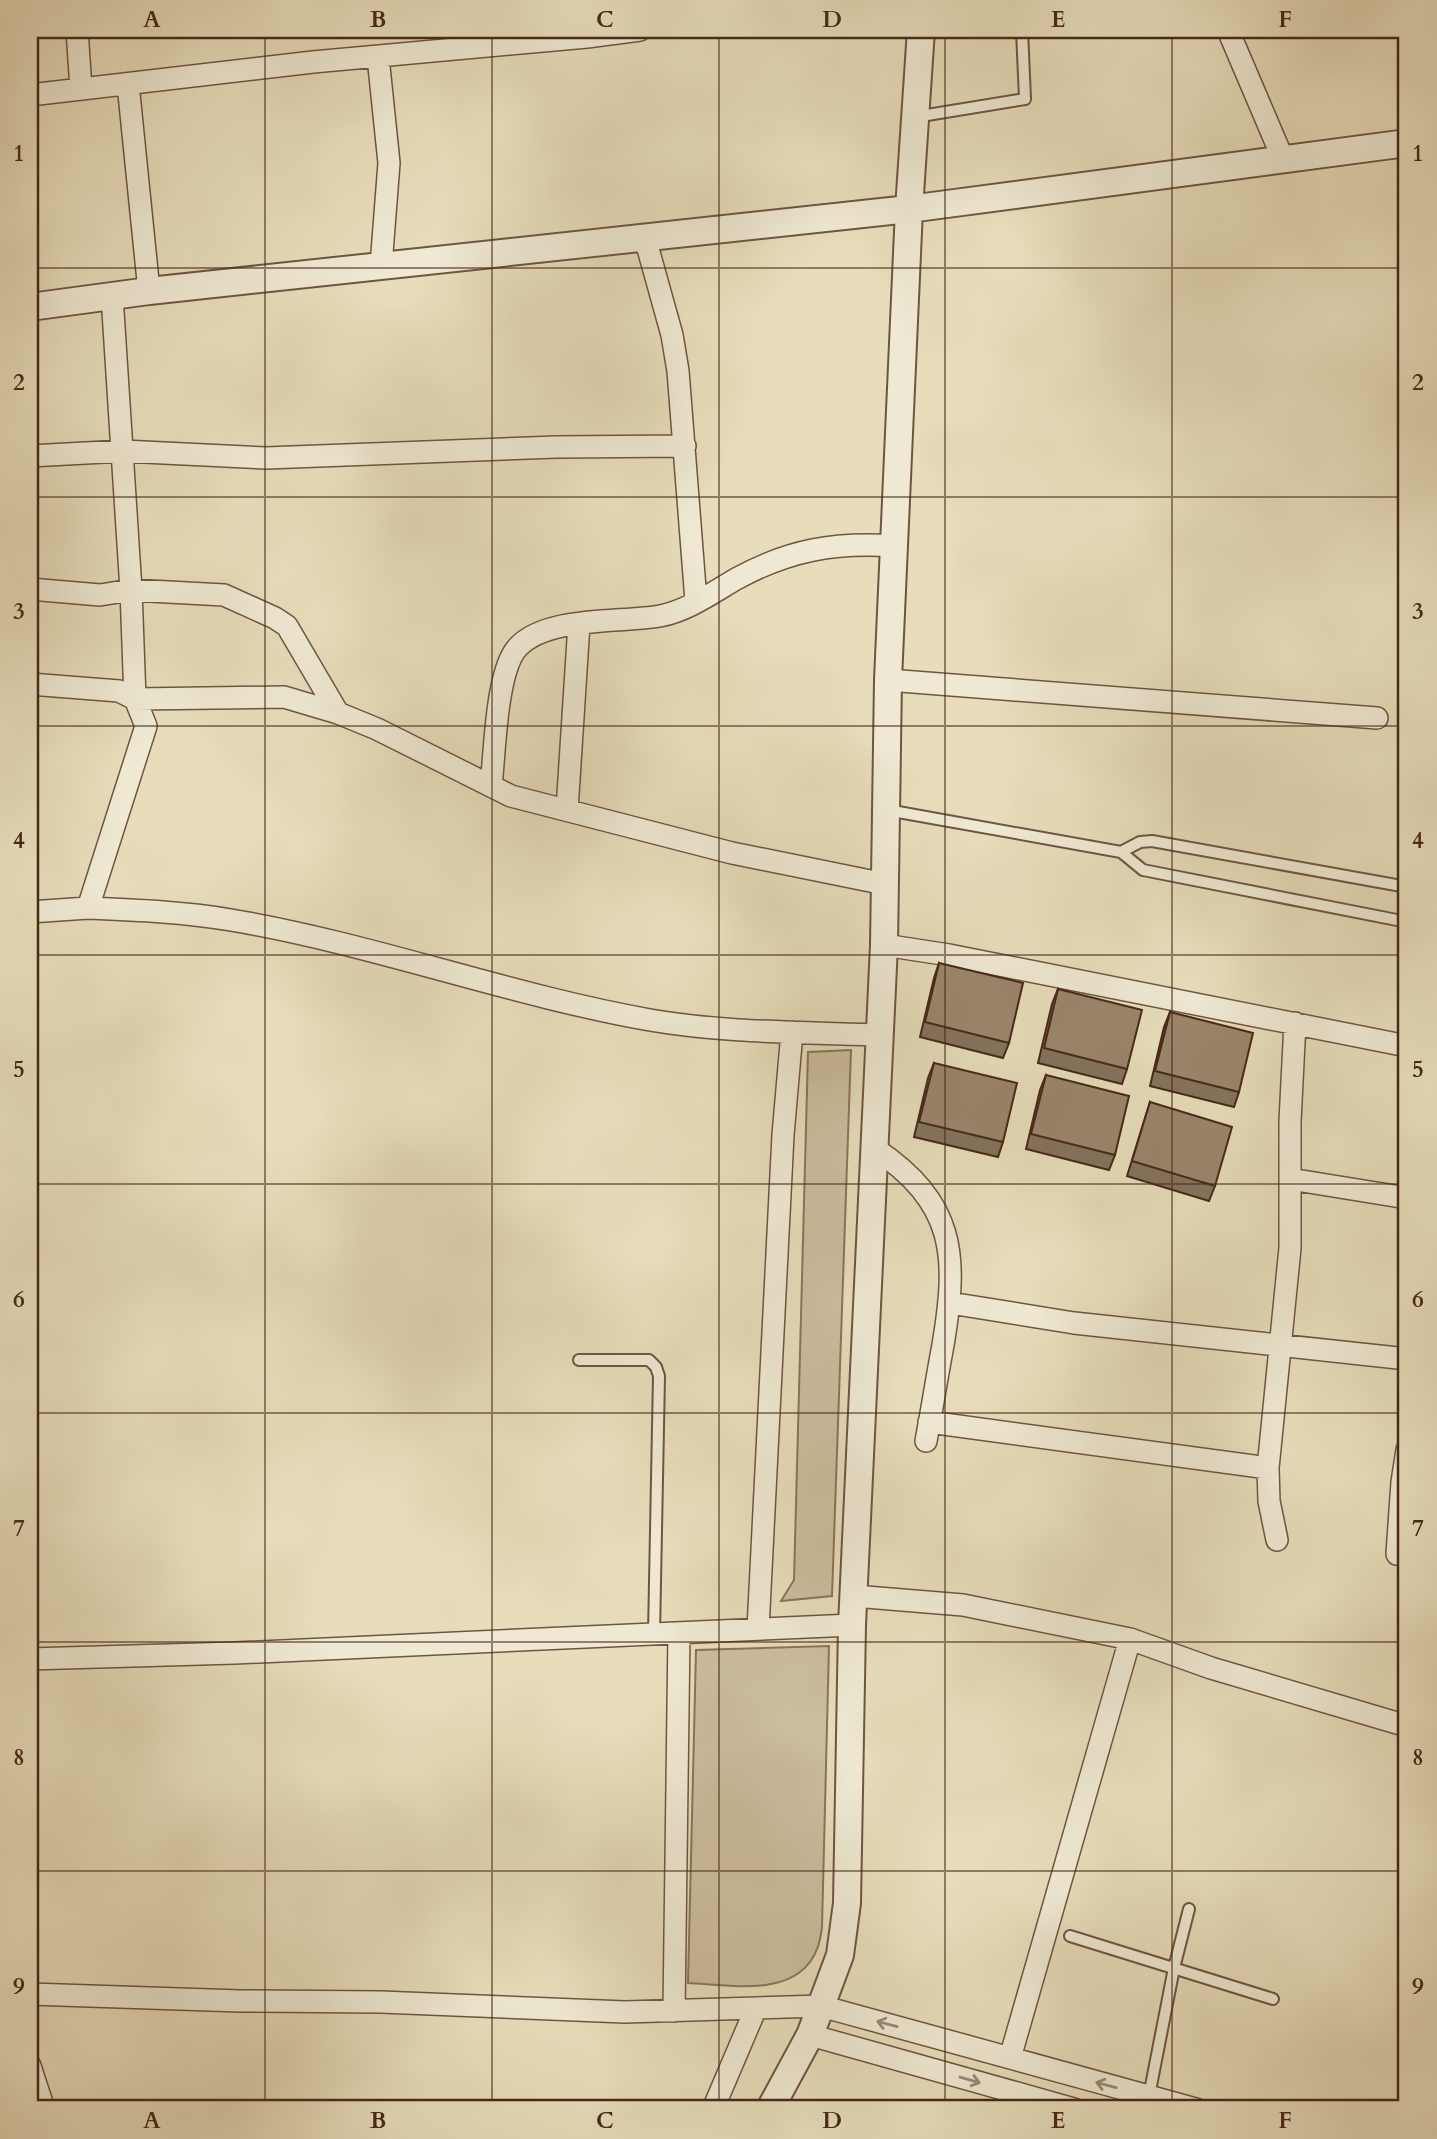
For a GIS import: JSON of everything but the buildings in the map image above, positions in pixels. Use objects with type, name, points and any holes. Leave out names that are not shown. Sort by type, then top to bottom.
[{"type":"street","points":[[77,30],[81,89]]},
{"type":"street","points":[[30,95],[377,57],[437,40],[640,30]]},
{"type":"street","points":[[770,2109],[810,2035],[821,2006],[840,1955],[847,1903],[852,1625],[884,945],[888,680],[909,209],[921,30]]},
{"type":"street","points":[[1228,30],[1283,159]]},
{"type":"street","points":[[377,57],[389,163],[381,266]]},
{"type":"street","points":[[128,84],[149,291]]},
{"type":"street","points":[[30,307],[149,291],[909,209],[1407,143]]},
{"type":"street","points":[[645,238],[678,372],[696,601]]},
{"type":"street","points":[[89,908],[146,726],[135,699],[131,590],[112,296]]},
{"type":"street","points":[[30,456],[123,452],[266,458],[556,447],[685,446]]},
{"type":"street","points":[[491,786],[503,678],[508,659],[530,636],[559,626],[662,615],[795,553],[842,545],[894,547]]},
{"type":"street","points":[[30,589],[100,595],[131,590],[224,595],[287,626],[338,713]]},
{"type":"street","points":[[568,810],[579,624]]},
{"type":"street","points":[[888,680],[1377,718]]},
{"type":"street","points":[[30,684],[119,691],[135,699],[284,696],[377,729],[511,796],[732,853],[886,884]]},
{"type":"street","points":[[30,912],[89,908],[192,914],[321,938],[577,1004],[697,1028],[878,1035]]},
{"type":"street","points":[[884,945],[949,955],[1407,1046]]},
{"type":"street","points":[[1277,1540],[1269,1501],[1268,1468],[1290,1248],[1290,1121],[1295,1023]]},
{"type":"street","points":[[758,1629],[783,1135],[792,1032]]},
{"type":"street","points":[[874,1148],[895,1162],[934,1205],[950,1249],[950,1303],[928,1431],[1268,1468]]},
{"type":"street","points":[[1290,1179],[1407,1198]]},
{"type":"street","points":[[950,1303],[1074,1322],[1407,1359]]},
{"type":"street","points":[[1397,1554],[1407,1450]]},
{"type":"street","points":[[854,1596],[963,1605],[1130,1639],[1211,1668],[1407,1726]]},
{"type":"street","points":[[30,1659],[235,1653],[852,1625]]},
{"type":"street","points":[[674,2011],[679,1633]]},
{"type":"street","points":[[1010,2058],[1130,1639]]},
{"type":"street","points":[[30,1994],[240,2001],[381,2002],[625,2012],[821,2006],[1196,2109]]},
{"type":"street","points":[[713,2109],[757,2008]]},
{"type":"street","points":[[810,2035],[1074,2109]]},
{"type":"street","points":[[30,2066],[44,2109]]},
{"type":"lane","points":[[915,117],[1025,99],[1022,30]]},
{"type":"lane","points":[[887,810],[1121,852],[1143,870],[1407,922]]},
{"type":"lane","points":[[1121,852],[1140,842],[1152,841],[1407,887]]},
{"type":"lane","points":[[579,1360],[649,1360],[656,1367],[659,1376],[654,1634]]},
{"type":"lane","points":[[1149,2096],[1174,1968],[1189,1909]]},
{"type":"lane","points":[[1070,1936],[1273,1999]]},
{"type":"shaded area","points":[[851,1050],[832,1596],[781,1601],[794,1580],[808,1052]]},
{"type":"shaded area","points":[[829,1646],[822,1927],[817,1949],[808,1965],[795,1976],[779,1982],[742,1986],[688,1983],[696,1650]]}]
